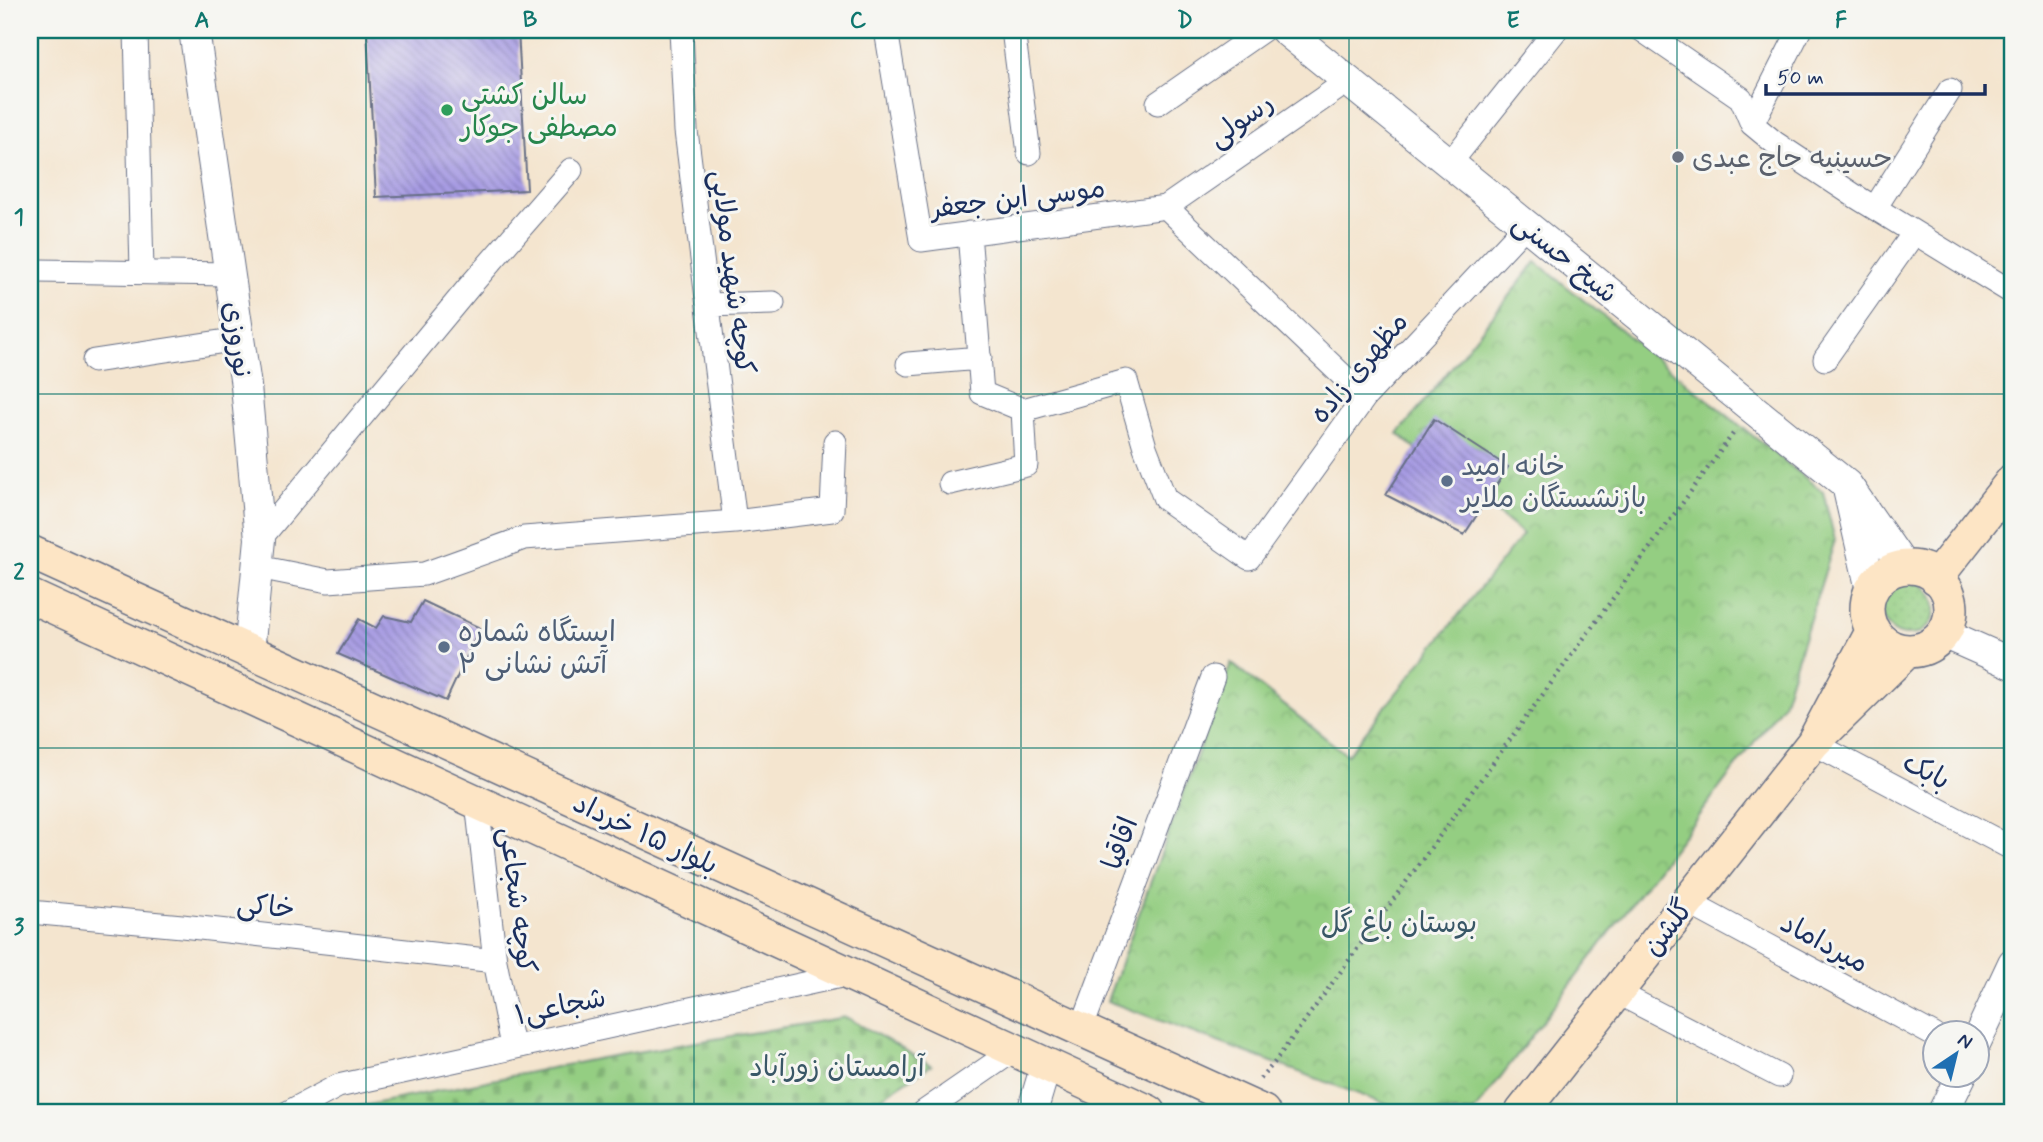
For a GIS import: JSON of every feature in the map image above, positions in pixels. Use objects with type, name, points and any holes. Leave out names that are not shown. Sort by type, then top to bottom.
[{"type":"main road","points":[[1937,578],[2013,480]]},
{"type":"main road","name":"بلوار ۱۵ خرداد","points":[[30,552],[1251,1107]]},
{"type":"main road","points":[[1904,568],[1927,571],[1937,578],[1949,598],[1951,610],[1943,633],[1933,643],[1921,649],[1907,651],[1887,645],[1873,630],[1868,617],[1867,603],[1871,590],[1891,571],[1904,568]]},
{"type":"main road","name":"بلوار ۱۵ خرداد","points":[[30,596],[1149,1112]]},
{"type":"main road","points":[[1812,743],[1873,630]]},
{"type":"main road","points":[[1812,743],[1907,651]]},
{"type":"main road","points":[[387,761],[403,722]]},
{"type":"main road","name":"گلشن","points":[[1522,1112],[1812,743]]},
{"type":"street","points":[[136,30],[142,271]]},
{"type":"street","name":"نوروزی","points":[[194,30],[246,386],[259,553],[249,652]]},
{"type":"street","name":"کوچه شهید مولایی","points":[[681,30],[686,131],[735,522]]},
{"type":"street","name":"موسی ابن جعفر","points":[[886,30],[921,240],[1167,207]]},
{"type":"street","points":[[1013,30],[1029,153]]},
{"type":"street","points":[[1158,103],[1263,30]]},
{"type":"street","name":"شیخ حسنی","points":[[1286,30],[1847,485],[1904,568]]},
{"type":"street","points":[[1450,163],[1556,30]]},
{"type":"street","points":[[1642,30],[1741,98],[1752,124],[1775,143],[2013,293]]},
{"type":"street","points":[[1752,124],[1799,31]]},
{"type":"street","name":"رسولی","points":[[1167,207],[1348,81]]},
{"type":"street","points":[[1875,208],[1950,90]]},
{"type":"street","points":[[571,170],[469,287],[259,553],[328,581],[424,574],[524,538],[735,522],[832,510],[835,442]]},
{"type":"street","points":[[1167,207],[1365,397]]},
{"type":"street","name":"مظهری زاده","points":[[1023,410],[1126,381],[1145,447],[1165,499],[1249,558],[1365,397],[1526,225]]},
{"type":"street","points":[[950,483],[1026,465],[1023,410],[982,393],[969,233]]},
{"type":"street","points":[[1825,359],[1914,233]]},
{"type":"street","points":[[38,271],[229,274]]},
{"type":"street","points":[[708,306],[773,303]]},
{"type":"street","points":[[94,361],[239,338]]},
{"type":"street","points":[[908,364],[980,358]]},
{"type":"street","points":[[1847,485],[1871,590]]},
{"type":"street","points":[[1943,633],[2013,664]]},
{"type":"street","name":"اقاقیا","points":[[1081,1030],[1213,677]]},
{"type":"street","name":"بابک","points":[[1812,743],[2013,849]]},
{"type":"street","name":"کوچه شجاعی","points":[[477,802],[495,961],[512,1046]]},
{"type":"street","name":"میرداماد","points":[[1687,902],[1920,1027]]},
{"type":"street","name":"خاکی","points":[[30,912],[495,961]]},
{"type":"street","points":[[1986,1020],[2013,963]]},
{"type":"street","name":"شجاعی۱","points":[[289,1112],[338,1086],[850,974]]},
{"type":"street","points":[[1616,992],[1779,1076]]},
{"type":"street","points":[[923,1112],[1014,1050]]},
{"type":"street","points":[[1032,1112],[1046,1065]]},
{"type":"street","points":[[1944,1112],[1954,1090]]},
{"type":"path","points":[[1251,1107],[1274,1063],[1752,408]]},
{"type":"green space","name":"بوستان باغ گل","points":[[1536,262],[1823,492],[1835,540],[1783,704],[1474,1112],[1407,1112],[1107,1001],[1231,663],[1347,755],[1523,534],[1398,434]]},
{"type":"green space","points":[[1913,581],[1923,585],[1931,593],[1935,608],[1931,623],[1923,631],[1903,635],[1893,631],[1885,623],[1881,603],[1885,593],[1893,585]]},
{"type":"green space","name":"آرامستان زورآباد","points":[[846,1017],[931,1065],[859,1112],[351,1112],[352,1108],[601,1058]]},
{"type":"building","name":"سالن کشتی مصطفی جوکار","points":[[367,30],[518,30],[527,190],[376,197]]},
{"type":"building","name":"خانه امید بازنشستگان ملایر","points":[[1434,419],[1508,467],[1464,535],[1386,495]]},
{"type":"building","points":[[423,601],[480,628],[446,701],[338,654],[359,619],[376,628],[384,616],[411,622]]},
{"type":"place","name":"سالن کشتی مصطفی جوکار","points":[[447,110]]},
{"type":"place","name":"حسینیه حاج عبدی","points":[[1678,157]]},
{"type":"place","name":"خانه امید بازنشستگان ملایر","points":[[1447,481]]},
{"type":"place","name":"ایستگاه شماره ۲ آتش نشانی","points":[[444,647]]}]
